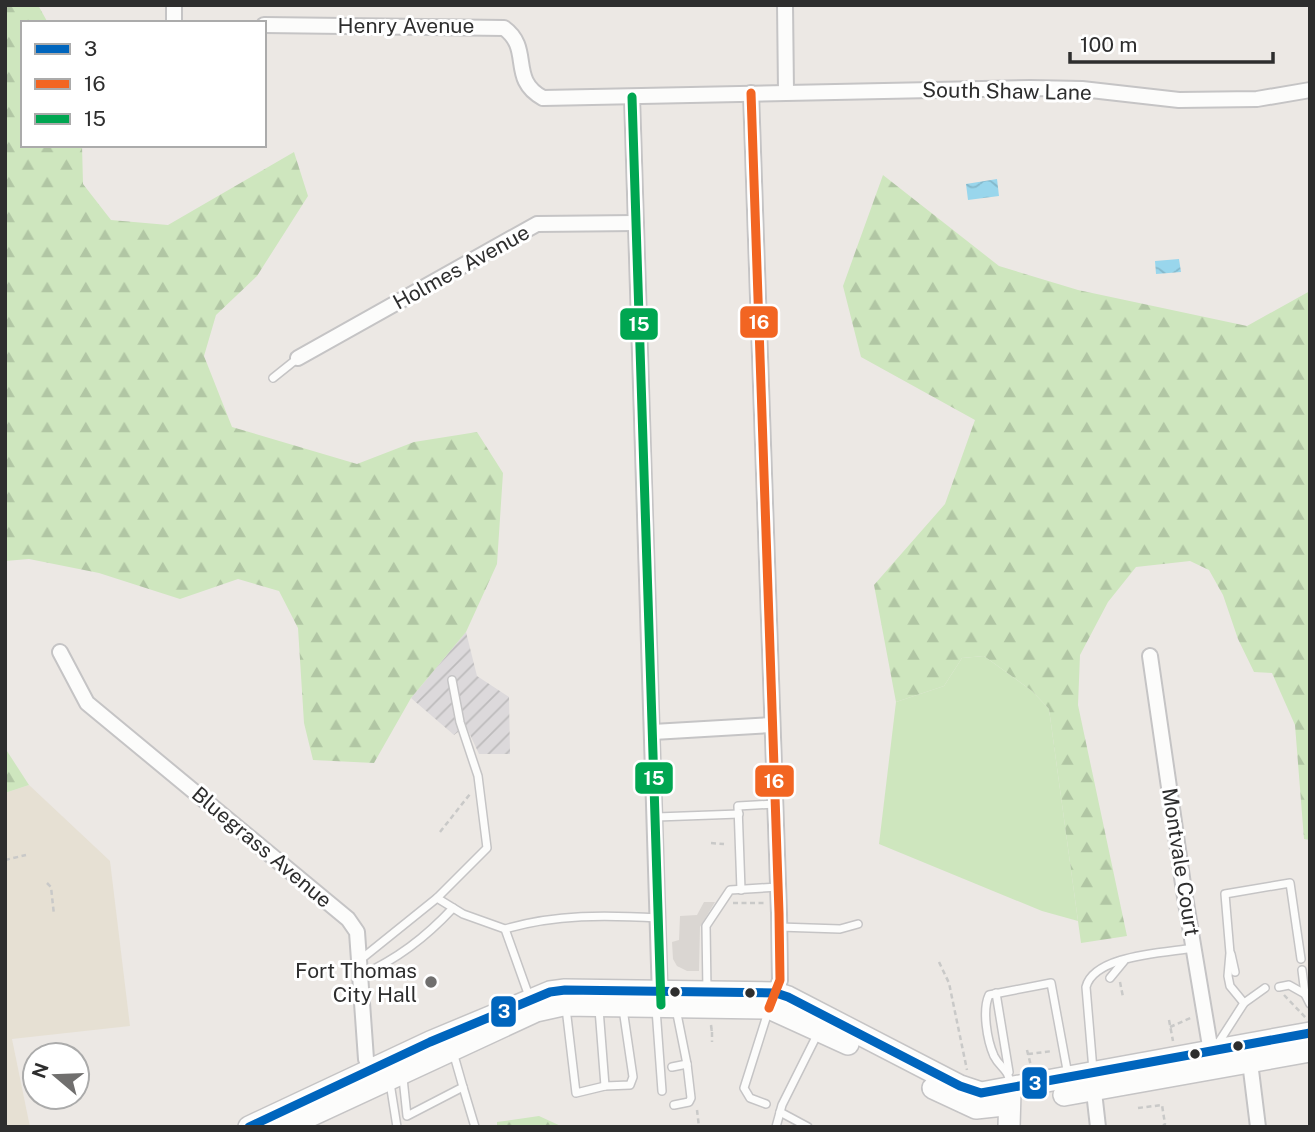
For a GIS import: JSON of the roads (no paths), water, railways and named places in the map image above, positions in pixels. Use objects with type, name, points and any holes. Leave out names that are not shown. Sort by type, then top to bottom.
[{"type":"main road","points":[[386,1077],[565,990],[663,1001],[709,1010],[772,1001],[960,1087],[981,1093],[1071,1086],[1249,1053],[1310,1051]]},
{"type":"main road","points":[[249,1127],[276,1124],[452,1050],[533,1005],[663,1001]]},
{"type":"main road","points":[[1249,1053],[1309,1027]]},
{"type":"main road","points":[[1009,1089],[1010,1127]]},
{"type":"street","points":[[785,5],[786,91]]},
{"type":"street","name":"Henry Avenue","points":[[266,25],[492,25],[504,27],[519,43],[521,64]]},
{"type":"street","name":"South Shaw Lane","points":[[521,64],[523,79],[532,92],[543,98],[786,91],[1082,89],[1180,100],[1257,99],[1310,90]]},
{"type":"street","points":[[751,93],[779,927],[780,980],[772,1001]]},
{"type":"street","points":[[632,97],[663,1001]]},
{"type":"street","name":"Holmes Avenue","points":[[298,359],[537,224],[636,223]]},
{"type":"street","name":"Bluegrass Avenue","points":[[60,652],[87,703],[348,919],[357,932],[366,1059],[386,1077]]},
{"type":"street","name":"Montvale Court","points":[[1150,656],[1212,1060]]},
{"type":"street","points":[[653,732],[772,725]]},
{"type":"street","points":[[1249,1053],[1258,1127]]},
{"type":"street","points":[[1093,1082],[1098,1127]]},
{"type":"lane","points":[[273,377],[298,359]]},
{"type":"lane","points":[[359,960],[437,898],[487,848],[478,783],[460,722],[452,680]]},
{"type":"lane","points":[[741,890],[738,806],[775,804]]},
{"type":"lane","points":[[657,817],[739,814]]},
{"type":"lane","points":[[1241,1000],[1228,976],[1230,953],[1225,894],[1290,883],[1301,959]]},
{"type":"lane","points":[[709,1010],[706,926],[730,890],[778,887]]},
{"type":"lane","points":[[437,898],[453,908],[505,929],[541,918],[660,918]]},
{"type":"lane","points":[[360,976],[393,961],[429,934],[453,908]]},
{"type":"lane","points":[[779,927],[840,929],[858,924]]},
{"type":"lane","points":[[505,929],[533,1005]]},
{"type":"lane","points":[[1093,1082],[1095,1064],[1087,1002],[1088,977],[1107,963],[1194,948]]},
{"type":"lane","points":[[1230,953],[1235,972]]},
{"type":"lane","points":[[1110,978],[1124,960]]},
{"type":"lane","points":[[1302,970],[1305,994],[1310,1004]]},
{"type":"lane","points":[[1237,982],[1241,1000]]},
{"type":"lane","points":[[1009,1089],[995,1057],[985,1012],[989,995],[1051,983],[1071,1086]]},
{"type":"lane","points":[[1280,986],[1289,985],[1305,994]]},
{"type":"lane","points":[[1212,1060],[1241,1000],[1265,988]]},
{"type":"lane","points":[[996,993],[1009,1089]]},
{"type":"lane","points":[[1087,1002],[1095,994]]},
{"type":"lane","points":[[663,1001],[687,1064],[691,1098],[689,1102],[674,1105]]},
{"type":"lane","points":[[662,1090],[663,1001]]},
{"type":"lane","points":[[766,1104],[750,1098],[744,1088],[772,1001]]},
{"type":"lane","points":[[566,1004],[576,1093],[605,1086],[631,1085],[633,1077],[622,1004]]},
{"type":"lane","points":[[599,1005],[605,1086]]},
{"type":"lane","points":[[776,1127],[780,1112],[823,1023]]},
{"type":"lane","points":[[452,1050],[475,1127]]},
{"type":"lane","points":[[673,1067],[687,1064]]},
{"type":"lane","points":[[386,1077],[407,1116],[409,1127]]},
{"type":"lane","points":[[386,1077],[397,1127]]},
{"type":"lane","points":[[407,1116],[463,1087]]},
{"type":"lane","points":[[780,1112],[808,1127]]},
{"type":"water","points":[[997,179],[999,196],[968,200],[966,184]]},
{"type":"water","points":[[1179,259],[1181,272],[1156,274],[1155,261]]},
{"type":"place","name":"Fort Thomas City Hall","points":[[431,982]]}]
